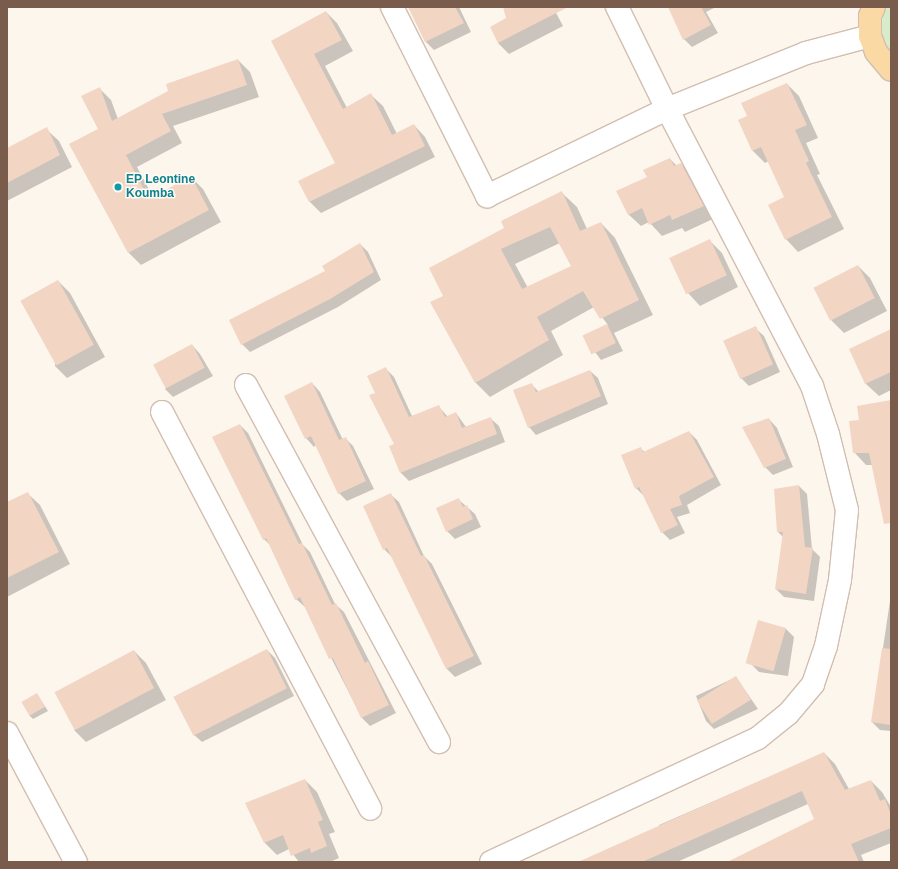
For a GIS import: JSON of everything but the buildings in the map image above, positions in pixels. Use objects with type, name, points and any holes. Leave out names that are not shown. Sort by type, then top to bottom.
[{"type":"main road","points":[[871,17],[876,52],[891,70]]},
{"type":"street","points":[[392,7],[487,196],[667,109],[806,53],[871,17]]},
{"type":"street","points":[[491,862],[758,738],[788,714],[813,684],[826,646],[840,580],[846,510],[828,434],[812,386],[667,109],[617,7]]},
{"type":"street","points":[[246,386],[439,742]]},
{"type":"street","points":[[162,412],[370,809]]},
{"type":"street","points":[[7,733],[76,862]]},
{"type":"green space","points":[[886,7],[891,7],[891,56],[881,33],[881,24]]},
{"type":"place","name":"EP Leontine Koumba","points":[[118,187]]}]
